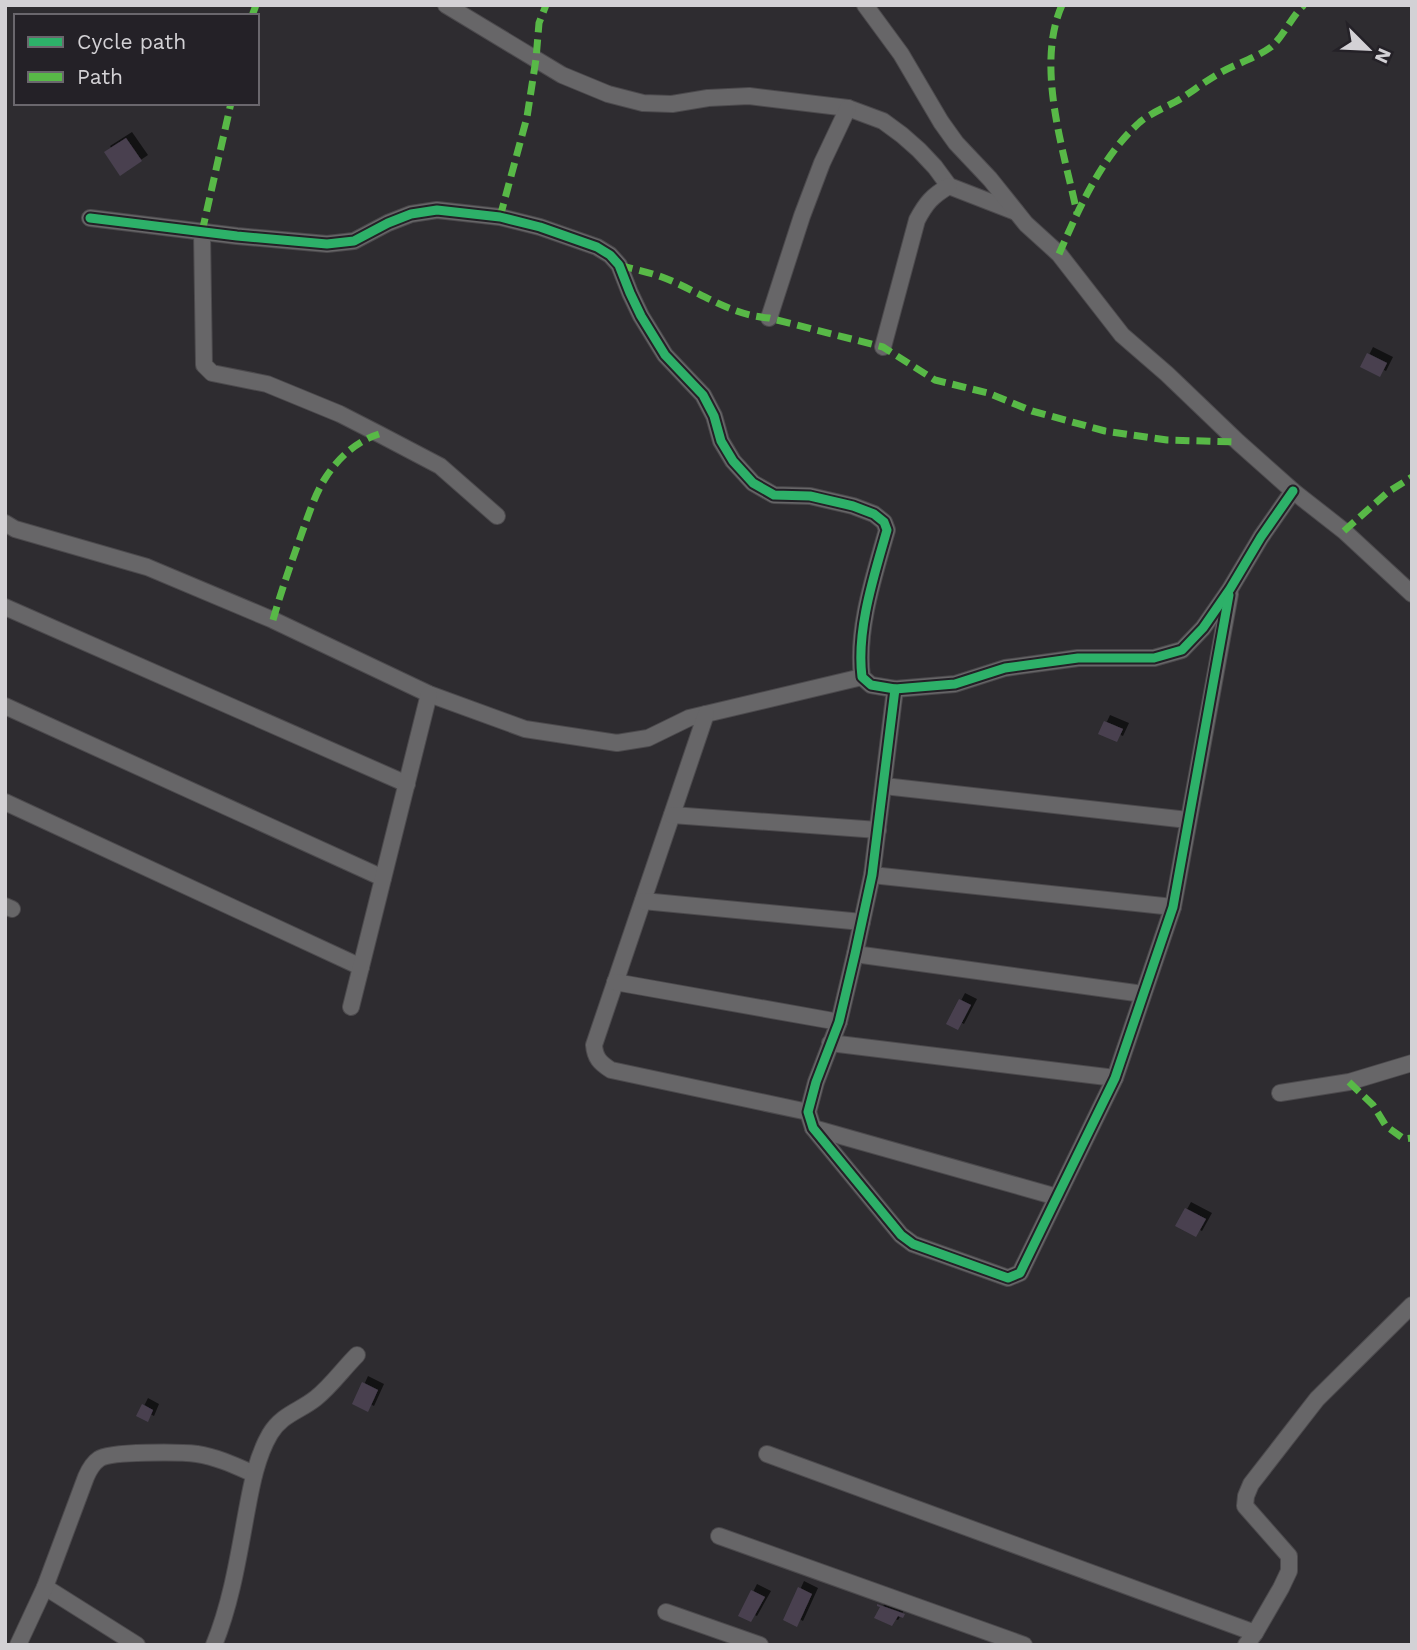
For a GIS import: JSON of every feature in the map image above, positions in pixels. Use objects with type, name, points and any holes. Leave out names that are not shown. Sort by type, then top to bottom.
[{"type":"street","points":[[446,5],[562,75],[608,94],[643,103],[749,96],[848,108],[883,121],[902,135],[935,167],[949,187],[1016,212]]},
{"type":"street","points":[[864,5],[901,54],[956,143],[1016,212],[1059,254],[1122,335],[1238,442],[1293,491],[1344,531],[1412,594]]},
{"type":"street","points":[[769,318],[818,173],[848,108]]},
{"type":"street","points":[[883,347],[917,220],[935,194],[949,187]]},
{"type":"street","points":[[90,218],[327,244],[354,241],[411,214],[437,210],[500,217],[597,247],[620,265],[641,316],[665,355],[703,395],[721,441],[733,461],[753,483],[774,495],[810,496],[853,506],[874,514],[884,522],[887,530],[872,582],[860,662],[862,677],[871,685],[895,689],[955,684],[1005,668],[1090,657],[1154,658],[1182,650],[1203,628],[1293,491]]},
{"type":"street","points":[[202,232],[204,365],[212,373],[267,384],[349,419],[440,466],[497,516]]},
{"type":"street","points":[[5,523],[15,529],[146,567],[273,620],[429,694],[525,729],[617,743],[648,738],[690,718],[862,677]]},
{"type":"street","points":[[895,689],[872,875],[839,1022],[816,1082],[811,1121],[901,1235],[913,1244],[1008,1278],[1020,1273],[1115,1078],[1173,907],[1230,589]]},
{"type":"street","points":[[5,607],[407,785]]},
{"type":"street","points":[[351,1007],[429,694]]},
{"type":"street","points":[[5,706],[383,878]]},
{"type":"street","points":[[706,714],[594,1045],[595,1056],[611,1070],[811,1121],[1058,1197]]},
{"type":"street","points":[[884,786],[1188,820]]},
{"type":"street","points":[[5,802],[361,967]]},
{"type":"street","points":[[672,815],[878,830]]},
{"type":"street","points":[[872,875],[1173,907]]},
{"type":"street","points":[[643,901],[862,922]]},
{"type":"street","points":[[855,954],[1143,995]]},
{"type":"street","points":[[615,982],[839,1022]]},
{"type":"street","points":[[830,1043],[1115,1078]]},
{"type":"street","points":[[1280,1093],[1349,1082],[1412,1063]]},
{"type":"street","points":[[767,1454],[1250,1639],[1289,1572],[1289,1556],[1245,1506],[1251,1484],[1317,1399],[1412,1305]]},
{"type":"street","points":[[214,1645],[235,1575],[254,1474],[269,1435],[291,1412],[315,1399],[356,1355]]},
{"type":"street","points":[[18,1645],[45,1587],[86,1476],[102,1457],[123,1454],[198,1454],[224,1461],[254,1474]]},
{"type":"street","points":[[719,1536],[1024,1645]]},
{"type":"street","points":[[45,1587],[137,1645]]},
{"type":"street","points":[[666,1612],[760,1645]]},
{"type":"building","points":[[126,138],[142,161],[120,176],[104,152]]},
{"type":"building","points":[[1367,353],[1387,363],[1380,377],[1360,367]]},
{"type":"building","points":[[1104,721],[1123,729],[1117,742],[1098,734]]},
{"type":"building","points":[[959,999],[971,1005],[958,1030],[946,1024]]},
{"type":"building","points":[[1185,1208],[1206,1219],[1196,1237],[1175,1226]]},
{"type":"building","points":[[362,1382],[378,1390],[368,1412],[352,1404]]},
{"type":"building","points":[[142,1404],[153,1410],[148,1422],[136,1416]]},
{"type":"building","points":[[798,1587],[812,1594],[797,1627],[783,1620]]},
{"type":"building","points":[[751,1590],[765,1597],[751,1622],[738,1616]]},
{"type":"building","points":[[877,1604],[905,1614],[903,1618],[898,1616],[892,1626],[874,1618],[880,1607]]},
{"type":"marked path","points":[[253,14],[256,5]]},
{"type":"marked path","points":[[500,217],[527,117],[539,23],[546,5]]},
{"type":"marked path","points":[[1062,5],[1054,29],[1051,81],[1059,136],[1077,213]]},
{"type":"marked path","points":[[1059,254],[1093,183],[1126,136],[1150,115],[1218,74],[1271,47],[1304,5]]},
{"type":"marked path","points":[[202,232],[231,105]]},
{"type":"marked path","points":[[619,265],[662,277],[741,312],[883,347],[935,380],[988,393],[1032,411],[1105,431],[1167,440],[1238,442]]},
{"type":"marked path","points":[[273,620],[304,527],[322,483],[349,451],[379,434]]},
{"type":"marked path","points":[[1344,531],[1388,492],[1412,477]]},
{"type":"marked path","points":[[1349,1082],[1373,1105],[1386,1126],[1404,1139],[1412,1138]]},
{"type":"cycle path","points":[[90,218],[327,244],[354,241],[411,214],[437,210],[500,217],[540,227],[597,247],[619,265],[641,316],[665,355],[703,395],[714,416],[721,441],[733,461],[753,483],[774,495],[810,496],[853,506],[874,514],[884,522],[887,530],[867,603],[862,641],[862,677],[871,685],[895,689],[955,684],[1005,668],[1078,658],[1154,658],[1182,650],[1203,628],[1293,491]]},
{"type":"cycle path","points":[[895,689],[872,875],[839,1022],[816,1082],[808,1112],[813,1128],[901,1235],[913,1244],[1008,1278],[1020,1273],[1115,1078],[1173,907],[1229,595]]}]
